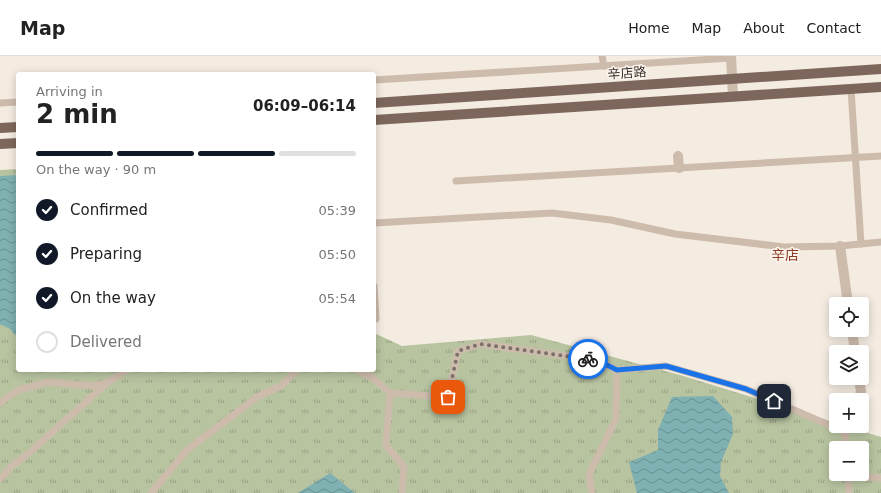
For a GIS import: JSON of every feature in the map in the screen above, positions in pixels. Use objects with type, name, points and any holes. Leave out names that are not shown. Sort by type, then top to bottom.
[{"type":"main road","name":"辛店路","points":[[376,103],[881,68]]},
{"type":"main road","points":[[376,120],[881,87]]},
{"type":"main road","points":[[0,128],[16,127]]},
{"type":"main road","points":[[0,144],[16,143]]},
{"type":"street","points":[[731,57],[733,97]]},
{"type":"street","points":[[678,156],[679,168]]},
{"type":"street","points":[[840,246],[847,297]]},
{"type":"lane","points":[[602,56],[604,66]]},
{"type":"lane","points":[[376,80],[731,57]]},
{"type":"lane","points":[[851,89],[854,157],[861,244]]},
{"type":"lane","points":[[0,103],[16,102]]},
{"type":"lane","points":[[456,181],[881,156]]},
{"type":"lane","points":[[376,223],[552,213],[611,220],[675,234],[784,247],[840,246],[881,242]]},
{"type":"lane","points":[[361,372],[373,378],[390,392],[448,397],[458,351],[480,344],[597,360],[617,370],[666,366],[746,389],[829,422]]},
{"type":"lane","points":[[592,493],[589,474],[616,419],[617,370]]},
{"type":"lane","points":[[0,479],[12,466],[30,452],[107,383],[123,372]]},
{"type":"lane","points":[[150,493],[187,450],[257,397],[281,386],[295,372]]},
{"type":"lane","points":[[0,403],[18,390],[48,382],[93,386],[107,383]]},
{"type":"lane","points":[[390,392],[386,445],[404,467],[402,493]]},
{"type":"lane","points":[[869,477],[881,478]]},
{"type":"lane","points":[[848,481],[849,493]]},
{"type":"green space","points":[[16,169],[16,372],[376,372],[376,334],[402,346],[531,335],[680,375],[829,421],[829,433],[868,433],[881,437],[881,493],[0,493],[0,170]]},
{"type":"water","points":[[16,175],[16,336],[10,329],[0,324],[0,176]]},
{"type":"water","points":[[713,396],[732,417],[733,434],[721,462],[720,476],[729,493],[637,493],[629,462],[658,450],[658,430],[672,397]]},
{"type":"water","points":[[330,473],[355,493],[298,493]]},
{"type":"way so far","points":[[448,397],[458,351],[480,344],[588,359]]},
{"type":"district","name":"辛店","points":[[785,255]]},
{"type":"route","points":[[588,359],[597,360],[617,370],[666,366],[746,389],[774,401]]}]
